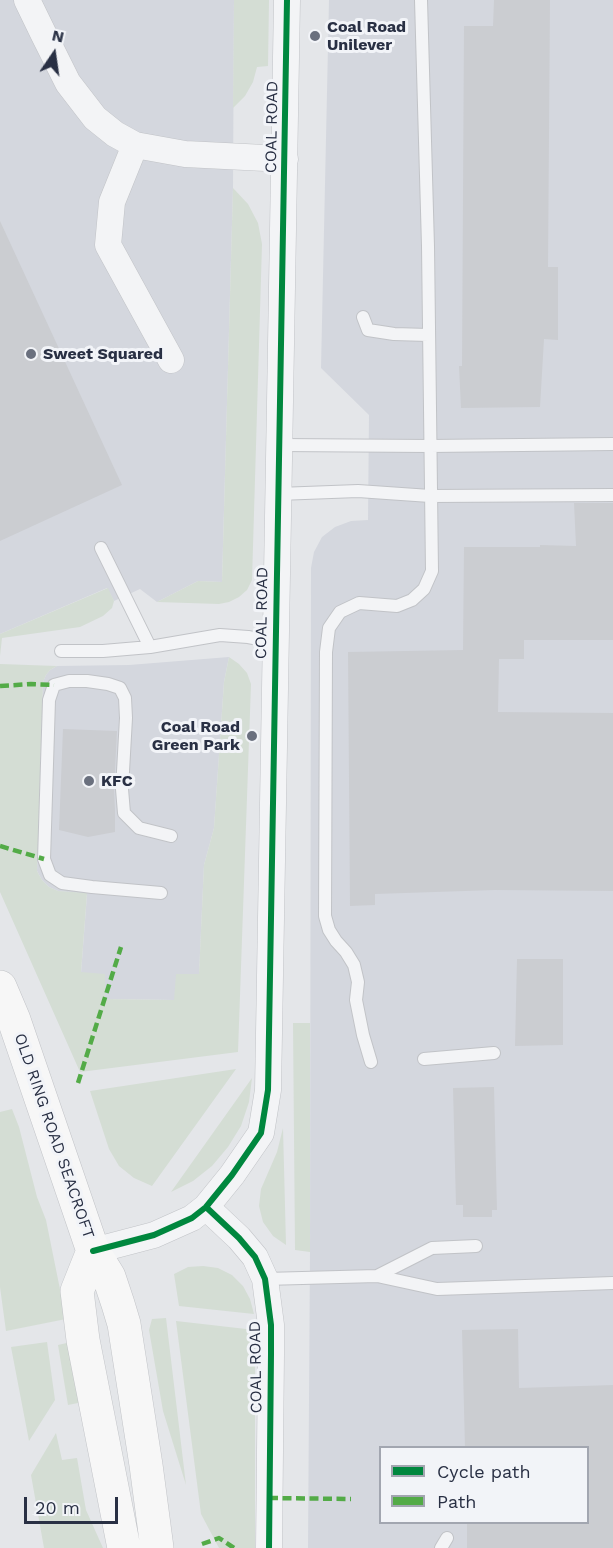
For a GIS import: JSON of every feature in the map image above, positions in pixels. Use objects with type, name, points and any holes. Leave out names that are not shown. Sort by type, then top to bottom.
[{"type":"main road","name":"OLD RING ROAD SEACROFT","points":[[0,987],[14,1020],[93,1251],[109,1277],[124,1324],[157,1548]]},
{"type":"main road","name":"OLD RING ROAD SEACROFT","points":[[93,1251],[77,1291],[83,1340],[124,1548]]},
{"type":"street","points":[[27,0],[68,83],[95,118],[115,134],[135,145],[185,154],[285,159]]},
{"type":"street","name":"COAL ROAD","points":[[93,1251],[154,1235],[192,1218],[206,1207],[232,1175],[261,1132],[268,1090],[287,0]]},
{"type":"street","points":[[135,145],[112,202],[108,245],[171,360]]},
{"type":"street","name":"COAL ROAD","points":[[206,1207],[239,1238],[255,1257],[265,1279],[271,1335],[269,1548]]},
{"type":"lane","points":[[371,1062],[356,1000],[358,982],[354,965],[329,930],[325,916],[326,652],[329,628],[340,612],[358,603],[397,606],[412,600],[424,589],[432,571],[428,246],[421,0]]},
{"type":"lane","points":[[363,317],[368,330],[394,334],[428,335]]},
{"type":"lane","points":[[278,445],[613,444]]},
{"type":"lane","points":[[278,494],[358,491],[430,496],[613,495]]},
{"type":"lane","points":[[101,548],[150,647]]},
{"type":"lane","points":[[62,651],[103,651],[150,647],[220,635],[275,642]]},
{"type":"lane","points":[[161,893],[62,883],[50,875],[44,859],[49,700],[54,685],[69,681],[87,681],[120,688],[125,698],[126,718],[122,789],[124,813],[139,828],[171,836]]},
{"type":"lane","points":[[424,1059],[494,1053]]},
{"type":"lane","points":[[377,1276],[432,1248],[476,1246]]},
{"type":"lane","points":[[265,1279],[377,1276],[437,1289],[613,1283]]},
{"type":"shaded area","points":[[0,0],[234,0],[233,188],[222,582],[198,581],[157,602],[140,589],[114,601],[107,588],[0,634]]},
{"type":"shaded area","points":[[234,0],[269,0],[268,66],[257,67],[253,82],[245,96],[233,108]]},
{"type":"shaded area","points":[[329,0],[613,0],[613,1548],[308,1548],[311,568],[314,552],[322,537],[335,527],[351,521],[368,520],[369,415],[321,368]]},
{"type":"shaded area","points":[[233,188],[248,204],[258,223],[262,244],[252,580],[247,590],[229,602],[219,604],[157,602],[198,581],[222,582]]},
{"type":"shaded area","points":[[108,588],[114,601],[112,608],[103,616],[80,627],[2,638],[0,656],[0,634]]},
{"type":"shaded area","points":[[229,657],[224,682],[214,828],[204,865],[199,975],[174,1000],[105,999],[81,973],[87,894],[58,891],[49,887],[37,871],[43,682],[50,670],[57,666],[129,665]]},
{"type":"shaded area","points":[[229,657],[247,673],[251,684],[238,1052],[80,1072],[0,892],[0,664],[57,666],[50,670],[43,682],[37,871],[49,887],[58,891],[87,893],[81,972],[105,974],[105,999],[174,1000],[176,974],[199,974],[204,865],[214,828],[224,682]]},
{"type":"shaded area","points":[[293,1023],[310,1023],[310,1252],[295,1250]]},
{"type":"shaded area","points":[[236,1069],[152,1186],[134,1178],[119,1166],[109,1149],[90,1091]]},
{"type":"shaded area","points":[[252,1078],[249,1102],[241,1126],[228,1147],[212,1166],[193,1181],[171,1192]]},
{"type":"shaded area","points":[[12,1109],[19,1127],[37,1197],[46,1220],[66,1319],[6,1331],[0,1287],[0,1112]]},
{"type":"shaded area","points":[[283,1128],[286,1245],[273,1236],[263,1222],[259,1206],[261,1189],[277,1152]]},
{"type":"shaded area","points":[[188,1267],[218,1268],[232,1275],[243,1286],[254,1314],[179,1306],[174,1274]]},
{"type":"shaded area","points":[[166,1318],[186,1485],[163,1411],[149,1330],[152,1319]]},
{"type":"shaded area","points":[[176,1321],[255,1330],[255,1548],[219,1548],[201,1514]]},
{"type":"shaded area","points":[[47,1342],[55,1400],[29,1441],[11,1347]]},
{"type":"shaded area","points":[[71,1342],[78,1380],[78,1403],[68,1405],[58,1345]]},
{"type":"shaded area","points":[[56,1433],[62,1460],[77,1458],[86,1510],[103,1548],[44,1548],[31,1475]]},
{"type":"building","points":[[494,0],[550,0],[548,267],[558,267],[558,340],[544,339],[540,407],[461,408],[459,366],[462,366],[464,26],[493,26]]},
{"type":"building","name":"Sweet Squared","points":[[0,221],[122,485],[0,541]]},
{"type":"building","points":[[574,503],[613,503],[613,640],[524,640],[524,659],[499,659],[498,712],[613,713],[613,891],[495,890],[375,894],[375,905],[350,906],[348,652],[463,650],[464,547],[576,546]]},
{"type":"building","name":"KFC","points":[[63,729],[117,731],[114,789],[115,832],[88,837],[59,830]]},
{"type":"building","points":[[517,959],[563,959],[563,1045],[515,1046]]},
{"type":"building","points":[[494,1087],[497,1210],[492,1210],[492,1217],[463,1217],[463,1205],[456,1205],[453,1088]]},
{"type":"building","points":[[518,1329],[519,1388],[613,1385],[613,1548],[467,1548],[467,1524],[589,1524],[589,1446],[465,1446],[462,1330]]},
{"type":"marked path","points":[[0,686],[54,685]]},
{"type":"marked path","points":[[0,846],[44,859]]},
{"type":"marked path","points":[[78,1083],[121,947]]},
{"type":"marked path","points":[[269,1498],[351,1499]]},
{"type":"marked path","points":[[202,1544],[219,1538],[234,1548]]},
{"type":"cycle path","points":[[93,1251],[154,1235],[192,1218],[206,1207],[261,1133],[268,1090],[287,0]]},
{"type":"cycle path","points":[[206,1207],[239,1238],[255,1257],[265,1279],[271,1325],[269,1548]]},
{"type":"place","name":"Coal Road Unilever","points":[[315,36]]},
{"type":"place","name":"Sweet Squared","points":[[31,354]]},
{"type":"place","name":"Coal Road Green Park","points":[[252,736]]},
{"type":"place","name":"KFC","points":[[89,781]]}]
